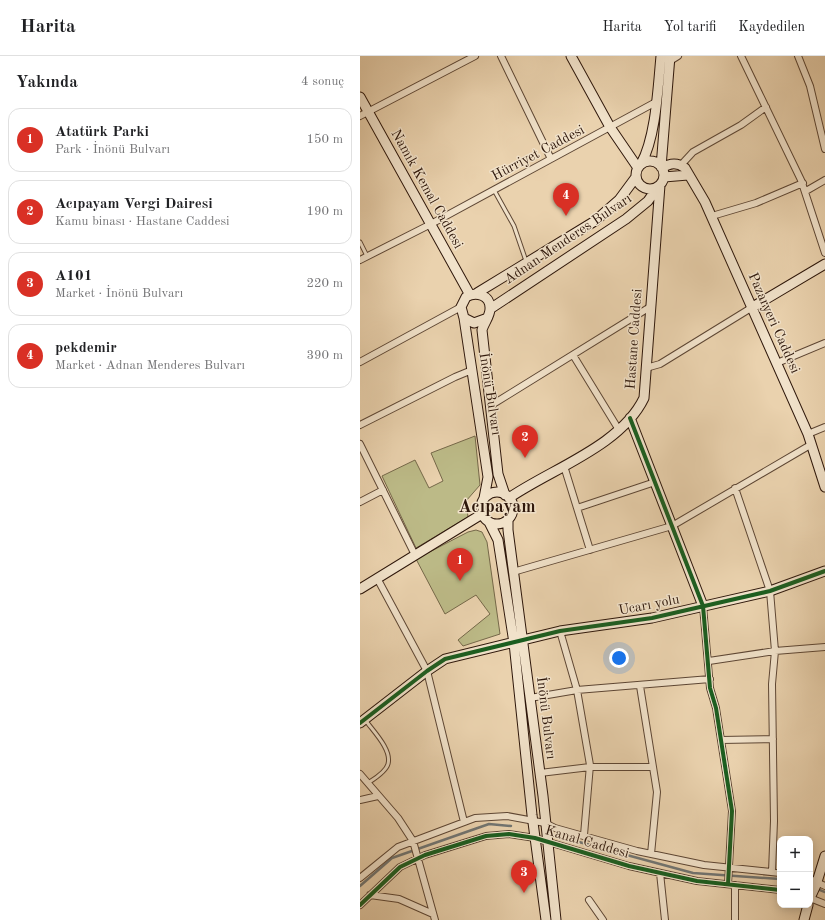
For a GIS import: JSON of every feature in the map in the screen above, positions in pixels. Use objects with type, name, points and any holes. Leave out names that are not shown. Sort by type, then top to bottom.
[{"type":"street","points":[[364,113],[476,56]]},
{"type":"street","points":[[501,56],[551,159]]},
{"type":"street","points":[[571,56],[610,127],[640,166]]},
{"type":"street","points":[[661,56],[656,102],[645,156],[636,177],[640,186],[644,188],[653,189],[661,177],[673,164],[681,166],[693,152],[741,125],[766,107]]},
{"type":"street","points":[[741,56],[803,183],[825,253]]},
{"type":"street","points":[[798,56],[810,86],[825,149]]},
{"type":"street","points":[[661,177],[673,58]]},
{"type":"street","name":"Namık Kemal Caddesi","points":[[360,97],[364,113],[473,294]]},
{"type":"street","name":"Hürriyet Caddesi","points":[[360,260],[431,224],[656,102]]},
{"type":"street","points":[[640,166],[650,161],[661,177]]},
{"type":"street","name":"Pazaryeri Caddesi","points":[[681,166],[688,175],[712,216],[751,308],[808,434],[825,488]]},
{"type":"street","points":[[661,177],[688,175]]},
{"type":"street","name":"Adnan Menderes Bulvarı","points":[[473,294],[595,221],[619,200],[636,177]]},
{"type":"street","name":"Hastane Caddesi","points":[[507,496],[564,466],[619,430],[639,408],[644,398],[661,177]]},
{"type":"street","name":"Adnan Menderes Bulvarı","points":[[490,309],[626,219],[648,201],[661,177]]},
{"type":"street","points":[[806,191],[825,180]]},
{"type":"street","points":[[712,216],[756,203],[803,183]]},
{"type":"street","points":[[646,368],[660,364],[825,264]]},
{"type":"street","points":[[473,294],[487,298],[490,309],[485,319],[474,323],[464,318],[461,307],[462,301],[473,294]]},
{"type":"street","points":[[360,362],[461,307]]},
{"type":"street","points":[[490,406],[650,307]]},
{"type":"street","name":"İnönü Bulvarı","points":[[464,318],[488,477],[484,498]]},
{"type":"street","name":"İnönü Bulvarı","points":[[485,319],[482,330],[498,474],[507,496]]},
{"type":"street","points":[[777,363],[825,343]]},
{"type":"street","points":[[573,355],[619,430]]},
{"type":"street","points":[[360,425],[455,377],[472,370]]},
{"type":"street","points":[[630,418],[703,606],[710,679],[732,811],[728,882]]},
{"type":"street","points":[[808,434],[825,427]]},
{"type":"street","points":[[360,444],[415,555]]},
{"type":"street","points":[[513,572],[672,526],[812,444]]},
{"type":"street","points":[[564,466],[590,550]]},
{"type":"street","points":[[577,508],[655,482]]},
{"type":"street","points":[[735,488],[770,591],[775,651],[772,684],[774,821],[772,872]]},
{"type":"street","points":[[360,502],[383,490]]},
{"type":"street","points":[[496,492],[507,496],[513,511],[508,520],[499,524],[489,522],[482,514],[482,503],[484,498],[496,492]]},
{"type":"street","points":[[360,589],[482,514]]},
{"type":"street","name":"İnönü Bulvarı","points":[[508,520],[533,821],[546,920]]},
{"type":"street","name":"İnönü Bulvarı","points":[[489,522],[498,540],[530,698],[540,773],[556,920]]},
{"type":"street","name":"Ucarı yolu","points":[[362,721],[445,659],[560,631],[652,618],[770,591],[825,571]]},
{"type":"street","points":[[377,578],[427,671],[464,822]]},
{"type":"street","points":[[560,631],[577,690],[590,767],[584,835]]},
{"type":"street","points":[[708,661],[775,651],[825,647]]},
{"type":"street","points":[[530,698],[577,690],[640,686],[710,679]]},
{"type":"street","points":[[640,686],[657,792],[651,854]]},
{"type":"street","points":[[721,740],[773,739]]},
{"type":"street","points":[[540,773],[590,767],[653,767]]},
{"type":"street","points":[[360,774],[398,818],[413,844],[434,917]]},
{"type":"street","points":[[360,800],[367,800],[378,796]]},
{"type":"street","name":"Kanal Caddesi","points":[[360,878],[398,847],[413,844],[475,818],[507,816],[545,824],[651,854],[704,866],[777,873]]},
{"type":"street","name":"Kanal Caddesi","points":[[360,905],[400,867],[418,858],[486,836],[509,834],[535,838],[548,843],[660,873],[697,881],[728,882],[735,885],[777,890]]},
{"type":"street","points":[[825,856],[814,890],[825,904]]},
{"type":"street","points":[[660,873],[665,920]]},
{"type":"street","points":[[735,885],[735,920]]},
{"type":"street","points":[[370,895],[399,899],[434,917]]},
{"type":"street","points":[[589,900],[602,920]]},
{"type":"street","points":[[804,920],[807,908]]},
{"type":"lane","points":[[494,190],[514,226],[526,263]]},
{"type":"lane","points":[[360,242],[368,256]]},
{"type":"lane","points":[[362,721],[383,744],[388,756],[388,764],[385,770],[368,784]]},
{"type":"shaded area","points":[[475,436],[480,485],[466,501],[468,517],[416,548],[382,476],[415,460],[429,488],[443,481],[431,453]]},
{"type":"shaded area","points":[[476,530],[482,532],[487,542],[500,634],[463,646],[458,640],[490,614],[476,595],[445,614],[416,559],[468,532]]},
{"type":"waterway","points":[[360,886],[392,858],[489,824],[511,826]]},
{"type":"waterway","points":[[568,839],[693,873],[777,879]]},
{"type":"waterway","points":[[813,887],[825,892]]},
{"type":"cycle path","points":[[630,418],[703,606],[710,688],[716,708],[732,811],[728,884]]},
{"type":"cycle path","points":[[360,723],[427,671],[445,659],[560,631],[652,618],[770,591],[825,571]]},
{"type":"cycle path","points":[[360,905],[400,867],[425,855],[486,836],[509,834],[535,838],[629,866],[697,881],[777,890]]},
{"type":"place","name":"pekdemir","points":[[566,216]]},
{"type":"place","name":"Acıpayam Vergi Dairesi","points":[[525,458]]},
{"type":"place","name":"Atatürk Parki","points":[[460,581]]},
{"type":"place","name":"A101","points":[[524,893]]},
{"type":"district","name":"Acıpayam","points":[[497,507]]}]
